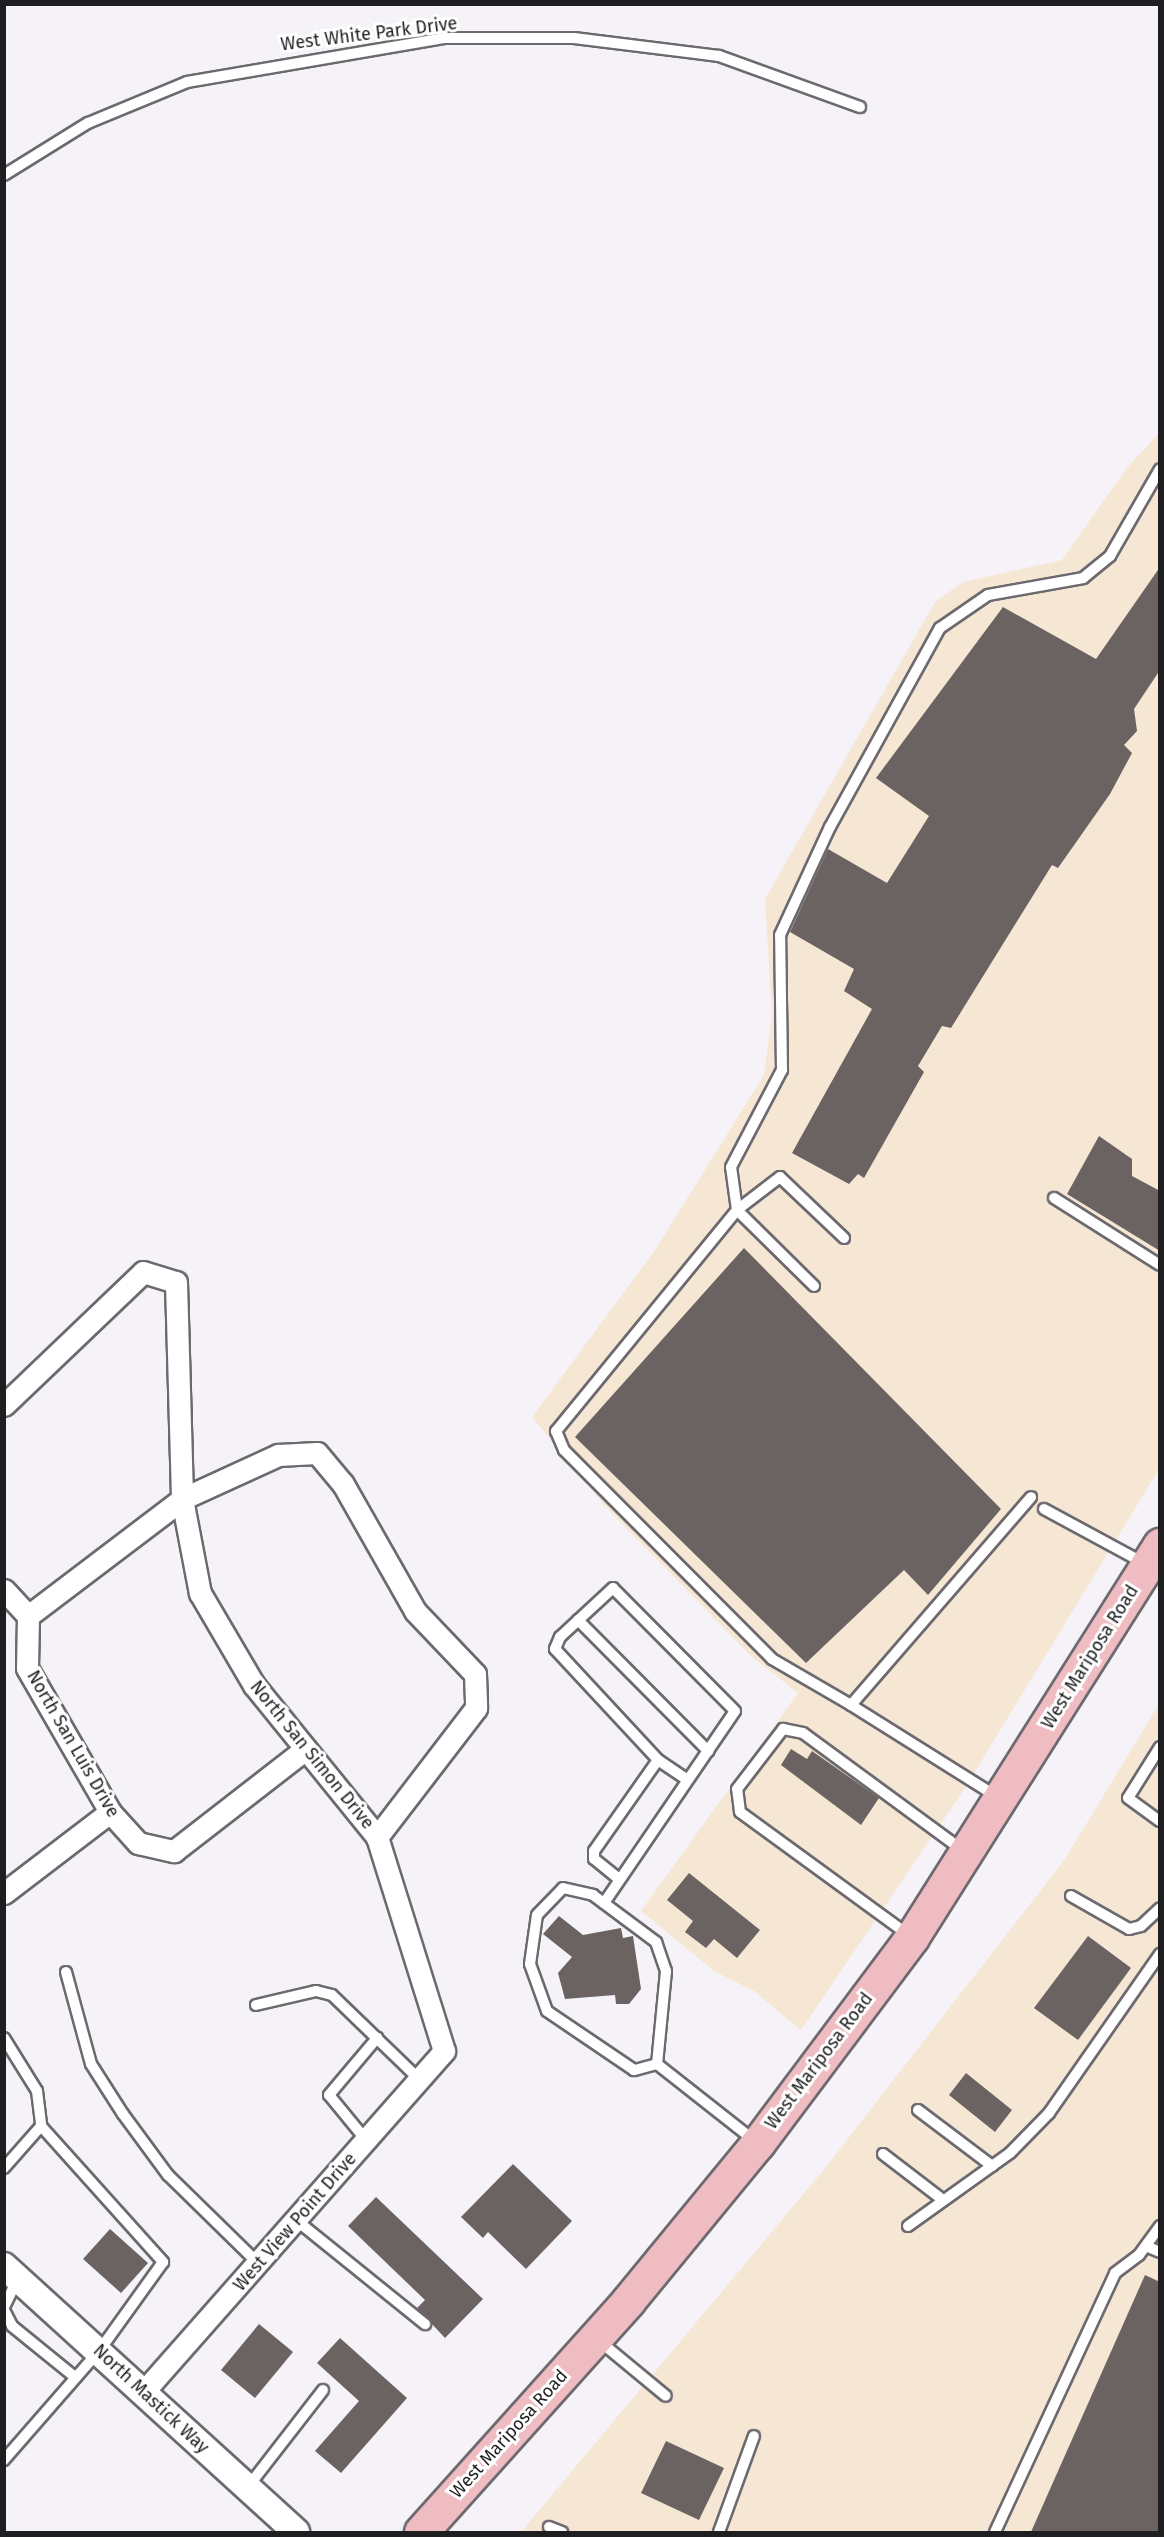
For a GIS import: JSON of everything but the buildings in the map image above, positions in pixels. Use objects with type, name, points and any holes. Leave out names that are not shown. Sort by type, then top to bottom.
[{"type":"main road","name":"West Mariposa Road","points":[[421,2532],[595,2338],[758,2143],[912,1937],[1153,1563]]},
{"type":"street","name":"North San Simon Drive","points":[[4,1405],[143,1272],[176,1282],[182,1499],[200,1593],[254,1685],[304,1750],[377,1837],[444,2051]]},
{"type":"street","points":[[4,1590],[28,1616],[182,1499],[278,1455],[317,1453],[343,1484],[415,1611],[475,1674],[476,1708],[377,1837]]},
{"type":"street","name":"North San Luis Drive","points":[[28,1616],[27,1668],[110,1812],[138,1843],[174,1851],[304,1750]]},
{"type":"street","points":[[4,1893],[110,1812]]},
{"type":"street","name":"West View Point Drive","points":[[144,2391],[444,2051]]},
{"type":"street","name":"North Mastick Way","points":[[11,2272],[296,2532]]},
{"type":"lane","name":"West White Park Drive","points":[[4,175],[88,123],[186,82],[445,38],[574,38],[719,56],[860,107]]},
{"type":"lane","points":[[814,1286],[737,1210],[730,1167],[782,1070],[780,935],[830,827],[940,628],[988,595],[1083,578],[1110,556],[1160,469]]},
{"type":"lane","points":[[844,1238],[780,1176],[737,1210],[556,1431],[564,1450],[772,1659],[851,1705],[1001,1799]]},
{"type":"lane","points":[[1054,1198],[1160,1265]]},
{"type":"lane","points":[[851,1705],[1031,1497]]},
{"type":"lane","points":[[1044,1509],[1153,1563]]},
{"type":"lane","points":[[604,1903],[686,1779],[735,1711],[619,1588],[578,1620],[555,1649],[658,1760],[686,1779]]},
{"type":"lane","points":[[578,1620],[708,1751]]},
{"type":"lane","points":[[912,1937],[740,1812],[737,1789],[783,1729],[803,1733],[967,1854]]},
{"type":"lane","points":[[1160,1747],[1128,1798],[1160,1821]]},
{"type":"lane","points":[[619,1879],[594,1859],[594,1851],[658,1760]]},
{"type":"lane","points":[[563,1888],[604,1903],[656,1942],[666,1971],[657,2064],[634,2070],[547,2011],[530,1964],[537,1915],[563,1888]]},
{"type":"lane","points":[[1071,1896],[1129,1929],[1140,1926],[1160,1908]]},
{"type":"lane","points":[[908,2226],[992,2166],[1049,2113],[1160,1954]]},
{"type":"lane","points":[[66,1972],[91,2064],[123,2114],[168,2175],[258,2263]]},
{"type":"lane","points":[[256,2005],[316,1991],[332,1995],[419,2079]]},
{"type":"lane","points":[[4,2038],[37,2091],[41,2126],[163,2262],[99,2351],[4,2460]]},
{"type":"lane","points":[[366,2140],[329,2095],[377,2038]]},
{"type":"lane","points":[[657,2064],[758,2143]]},
{"type":"lane","points":[[918,2110],[992,2166]]},
{"type":"lane","points":[[4,2168],[41,2126]]},
{"type":"lane","points":[[883,2154],[943,2200]]},
{"type":"lane","points":[[296,2220],[425,2324]]},
{"type":"lane","points":[[995,2532],[1115,2272],[1146,2246],[1160,2226]]},
{"type":"lane","points":[[1146,2246],[1160,2253]]},
{"type":"lane","points":[[11,2272],[4,2308],[12,2326],[76,2378]]},
{"type":"lane","points":[[595,2338],[666,2396]]},
{"type":"lane","points":[[247,2488],[323,2390]]},
{"type":"lane","points":[[719,2532],[754,2436]]},
{"type":"lane","points":[[549,2527],[562,2532]]},
{"type":"shaded area","points":[[1159,433],[1159,1469],[965,1788],[801,2030],[754,1991],[714,1971],[641,1911],[798,1693],[752,1657],[605,1506],[532,1417],[655,1250],[764,1075],[772,1014],[765,899],[935,602],[963,582],[1062,560],[1126,469]]},
{"type":"shaded area","points":[[1159,1704],[1159,2532],[521,2532],[826,2167],[1065,1859]]}]
